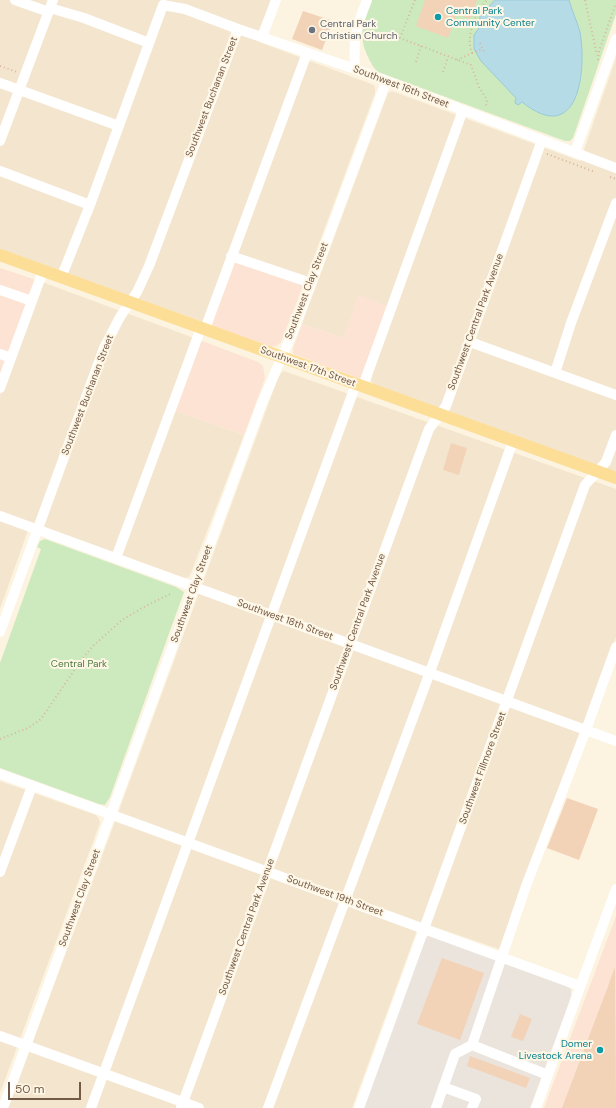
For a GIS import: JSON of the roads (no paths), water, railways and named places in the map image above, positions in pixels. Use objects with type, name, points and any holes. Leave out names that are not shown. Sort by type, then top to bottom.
[{"type":"main road","name":"Southwest 17th Street","points":[[0,255],[616,478]]},
{"type":"street","points":[[15,0],[51,6],[149,43],[90,205],[61,278]]},
{"type":"street","points":[[262,38],[276,0]]},
{"type":"street","points":[[354,69],[353,49],[356,30],[367,0]]},
{"type":"street","name":"Southwest 16th Street","points":[[149,43],[163,5],[186,4],[238,29],[354,69],[616,168]]},
{"type":"street","points":[[0,141],[51,6]]},
{"type":"street","name":"Southwest Buchanan Street","points":[[0,632],[104,348],[149,266],[238,29]]},
{"type":"street","points":[[575,152],[616,39]]},
{"type":"street","points":[[116,558],[307,53]]},
{"type":"street","name":"Southwest Clay Street","points":[[3,1108],[262,403],[294,329],[386,82]]},
{"type":"street","points":[[0,83],[119,126]]},
{"type":"street","points":[[91,1108],[272,615],[463,110]]},
{"type":"street","name":"Southwest Central Park Avenue","points":[[182,1105],[429,429],[446,406],[542,140]]},
{"type":"street","points":[[0,171],[90,205]]},
{"type":"street","points":[[555,373],[571,323],[616,203]]},
{"type":"street","points":[[231,256],[311,283]]},
{"type":"street","points":[[0,388],[43,271]]},
{"type":"street","points":[[0,290],[32,300]]},
{"type":"street","points":[[470,342],[616,394]]},
{"type":"street","points":[[0,354],[11,358]]},
{"type":"street","name":"Southwest Fillmore Street","points":[[359,1108],[585,485],[606,462],[616,435]]},
{"type":"street","points":[[268,1108],[430,672],[513,441]]},
{"type":"street","name":"Southwest 18th Street","points":[[0,516],[616,741]]},
{"type":"street","points":[[436,1108],[455,1054],[472,1045],[526,886],[616,647]]},
{"type":"street","name":"Southwest 19th Street","points":[[0,774],[580,986]]},
{"type":"street","points":[[0,872],[32,786]]},
{"type":"street","points":[[536,1108],[616,889]]},
{"type":"street","points":[[0,1036],[104,1073],[182,1105],[199,1108]]},
{"type":"street","points":[[472,1045],[548,1075]]},
{"type":"street","points":[[443,1087],[476,1099],[472,1108]]},
{"type":"water","points":[[495,0],[569,0],[580,32],[582,67],[575,99],[567,110],[556,116],[541,114],[522,102],[518,105],[515,103],[516,98],[481,61],[474,49],[474,35],[479,28],[480,17]]},
{"type":"place","name":"Central Park Community Center","points":[[438,17]]},
{"type":"place","name":"Central Park Christian Church","points":[[312,30]]},
{"type":"place","name":"Domer Livestock Arena","points":[[600,1050]]},
{"type":"park label","name":"Central Park","points":[[79,664]]}]
